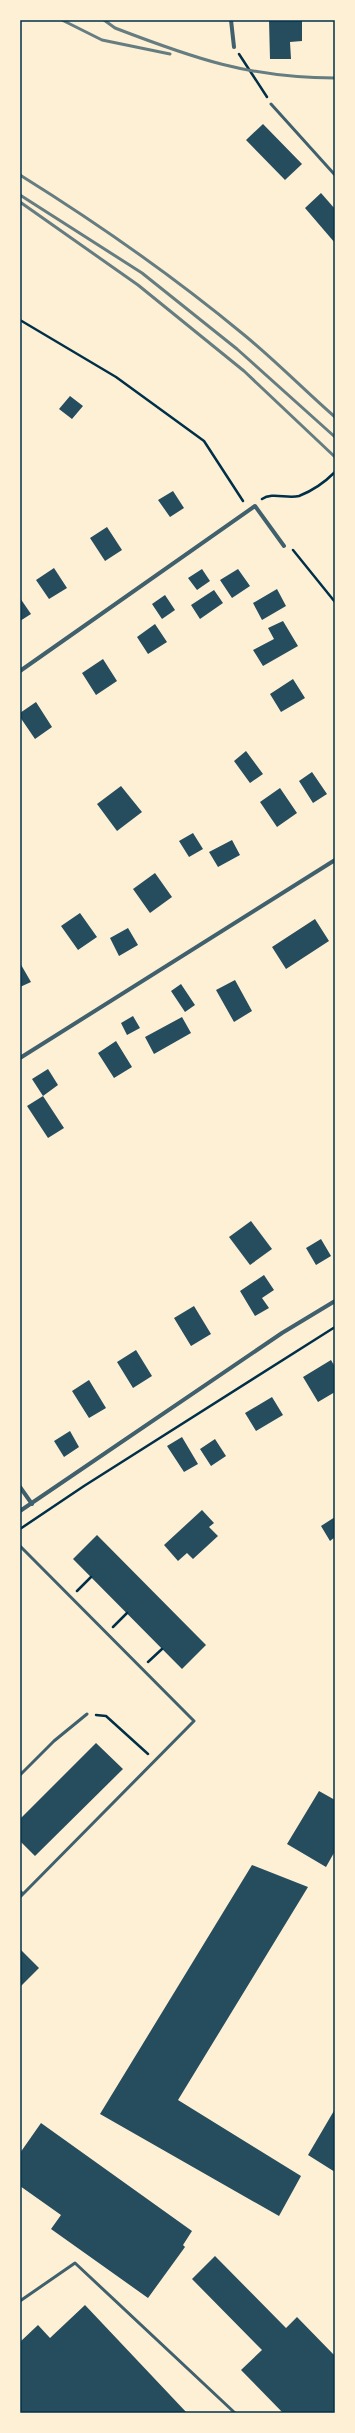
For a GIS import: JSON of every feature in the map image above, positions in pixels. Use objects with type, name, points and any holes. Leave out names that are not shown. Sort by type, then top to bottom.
[{"type":"street","points":[[231,20],[234,47]]},
{"type":"street","points":[[20,671],[255,506],[284,546]]},
{"type":"street","points":[[20,1058],[335,860]]},
{"type":"street","points":[[20,1512],[275,1338],[335,1301]]},
{"type":"street","points":[[20,1487],[32,1504]]},
{"type":"lane","points":[[271,104],[335,175]]},
{"type":"lane","points":[[20,1546],[194,1722],[20,1897]]},
{"type":"lane","points":[[20,1775],[54,1741],[87,1714]]},
{"type":"lane","points":[[20,1891],[23,1894]]},
{"type":"lane","points":[[20,2301],[75,2263],[235,2413]]},
{"type":"path","points":[[234,47],[271,104]]},
{"type":"path","points":[[20,320],[116,377],[204,441],[249,510]]},
{"type":"path","points":[[255,506],[264,498],[298,496],[324,483],[335,472]]},
{"type":"path","points":[[284,546],[296,551],[335,602]]},
{"type":"path","points":[[20,1529],[84,1486],[335,1326]]},
{"type":"path","points":[[71,1598],[91,1577]]},
{"type":"path","points":[[106,1633],[127,1613]]},
{"type":"path","points":[[142,1669],[162,1649]]},
{"type":"path","points":[[87,1714],[106,1716],[155,1761]]},
{"type":"building","points":[[269,20],[302,20],[302,41],[290,42],[291,59],[270,59]]},
{"type":"building","points":[[263,124],[302,164],[285,180],[246,140]]},
{"type":"building","points":[[321,193],[335,209],[335,243],[305,208]]},
{"type":"building","points":[[70,396],[83,406],[72,419],[59,409]]},
{"type":"building","points":[[173,491],[184,508],[170,517],[158,500]]},
{"type":"building","points":[[107,527],[122,550],[105,561],[90,538]]},
{"type":"building","points":[[54,568],[67,588],[49,599],[36,580]]},
{"type":"building","points":[[202,569],[210,581],[197,590],[188,578]]},
{"type":"building","points":[[238,569],[250,586],[232,598],[220,580]]},
{"type":"building","points":[[277,589],[286,606],[262,620],[253,603]]},
{"type":"building","points":[[214,590],[223,603],[200,619],[191,605]]},
{"type":"building","points":[[165,595],[175,610],[162,619],[152,604]]},
{"type":"building","points":[[20,598],[31,614],[20,621]]},
{"type":"building","points":[[283,621],[298,646],[263,666],[253,650],[274,639],[268,628]]},
{"type":"building","points":[[155,624],[167,642],[148,654],[137,637]]},
{"type":"building","points":[[103,659],[117,681],[96,695],[82,673]]},
{"type":"building","points":[[293,679],[305,698],[281,712],[270,694]]},
{"type":"building","points":[[36,702],[52,727],[35,739],[20,717],[20,713]]},
{"type":"building","points":[[246,751],[263,774],[250,783],[234,761]]},
{"type":"building","points":[[312,772],[327,794],[313,803],[299,781]]},
{"type":"building","points":[[121,786],[142,812],[117,831],[97,804]]},
{"type":"building","points":[[280,788],[297,813],[277,827],[260,802]]},
{"type":"building","points":[[193,833],[203,849],[189,857],[179,841]]},
{"type":"building","points":[[232,840],[240,855],[218,867],[209,852]]},
{"type":"building","points":[[155,873],[172,897],[150,913],[133,889]]},
{"type":"building","points":[[80,913],[97,937],[78,950],[61,926]]},
{"type":"building","points":[[315,919],[329,941],[286,969],[272,947]]},
{"type":"building","points":[[128,928],[138,945],[119,956],[110,938]]},
{"type":"building","points":[[20,963],[31,982],[20,987]]},
{"type":"building","points":[[235,980],[252,1011],[234,1022],[216,990]]},
{"type":"building","points":[[181,984],[195,1005],[185,1012],[171,991]]},
{"type":"building","points":[[133,1016],[140,1028],[127,1035],[121,1023]]},
{"type":"building","points":[[182,1017],[191,1033],[154,1054],[145,1037]]},
{"type":"building","points":[[116,1041],[132,1067],[114,1078],[98,1053]]},
{"type":"building","points":[[48,1069],[58,1085],[43,1096],[32,1079]]},
{"type":"building","points":[[43,1096],[64,1128],[48,1138],[27,1106]]},
{"type":"building","points":[[251,1221],[272,1249],[250,1265],[229,1237]]},
{"type":"building","points":[[321,1239],[331,1256],[316,1265],[306,1248]]},
{"type":"building","points":[[264,1275],[274,1290],[262,1298],[269,1308],[255,1316],[240,1291]]},
{"type":"building","points":[[194,1306],[211,1334],[191,1346],[174,1318]]},
{"type":"building","points":[[136,1350],[152,1376],[133,1388],[117,1362]]},
{"type":"building","points":[[331,1360],[335,1367],[335,1392],[318,1402],[303,1377]]},
{"type":"building","points":[[89,1380],[106,1408],[89,1418],[72,1391]]},
{"type":"building","points":[[272,1397],[283,1415],[256,1431],[245,1413]]},
{"type":"building","points":[[70,1431],[79,1447],[64,1457],[54,1441]]},
{"type":"building","points":[[182,1437],[198,1464],[184,1472],[167,1446]]},
{"type":"building","points":[[215,1439],[226,1456],[211,1466],[200,1449]]},
{"type":"building","points":[[202,1510],[214,1523],[209,1527],[218,1536],[193,1559],[187,1553],[178,1561],[164,1545]]},
{"type":"building","points":[[335,1517],[335,1537],[330,1541],[321,1526]]},
{"type":"building","points":[[97,1535],[206,1645],[182,1669],[73,1559]]},
{"type":"building","points":[[96,1743],[123,1769],[35,1856],[20,1841],[20,1819]]},
{"type":"building","points":[[319,1791],[335,1800],[335,1851],[326,1867],[287,1844]]},
{"type":"building","points":[[252,1865],[308,1887],[178,2100],[301,2176],[279,2216],[100,2114]]},
{"type":"building","points":[[20,1949],[39,1968],[20,1987]]},
{"type":"building","points":[[335,2109],[335,2172],[308,2155]]},
{"type":"building","points":[[41,2123],[192,2231],[183,2245],[185,2247],[148,2298],[51,2229],[61,2215],[20,2186],[20,2153]]},
{"type":"building","points":[[215,2256],[286,2328],[297,2317],[335,2356],[335,2413],[283,2413],[241,2370],[262,2350],[192,2279]]},
{"type":"building","points":[[85,2305],[187,2413],[20,2413],[20,2342],[38,2325],[50,2338]]},
{"type":"railway","points":[[62,20],[102,40],[170,54]]},
{"type":"railway","points":[[104,20],[115,28],[143,39],[222,64],[275,74],[335,78]]},
{"type":"railway","points":[[20,175],[106,231],[189,291],[255,344],[335,417]]},
{"type":"railway","points":[[20,195],[142,273],[237,349],[335,437]]},
{"type":"railway","points":[[20,202],[138,285],[244,371],[335,457]]}]
